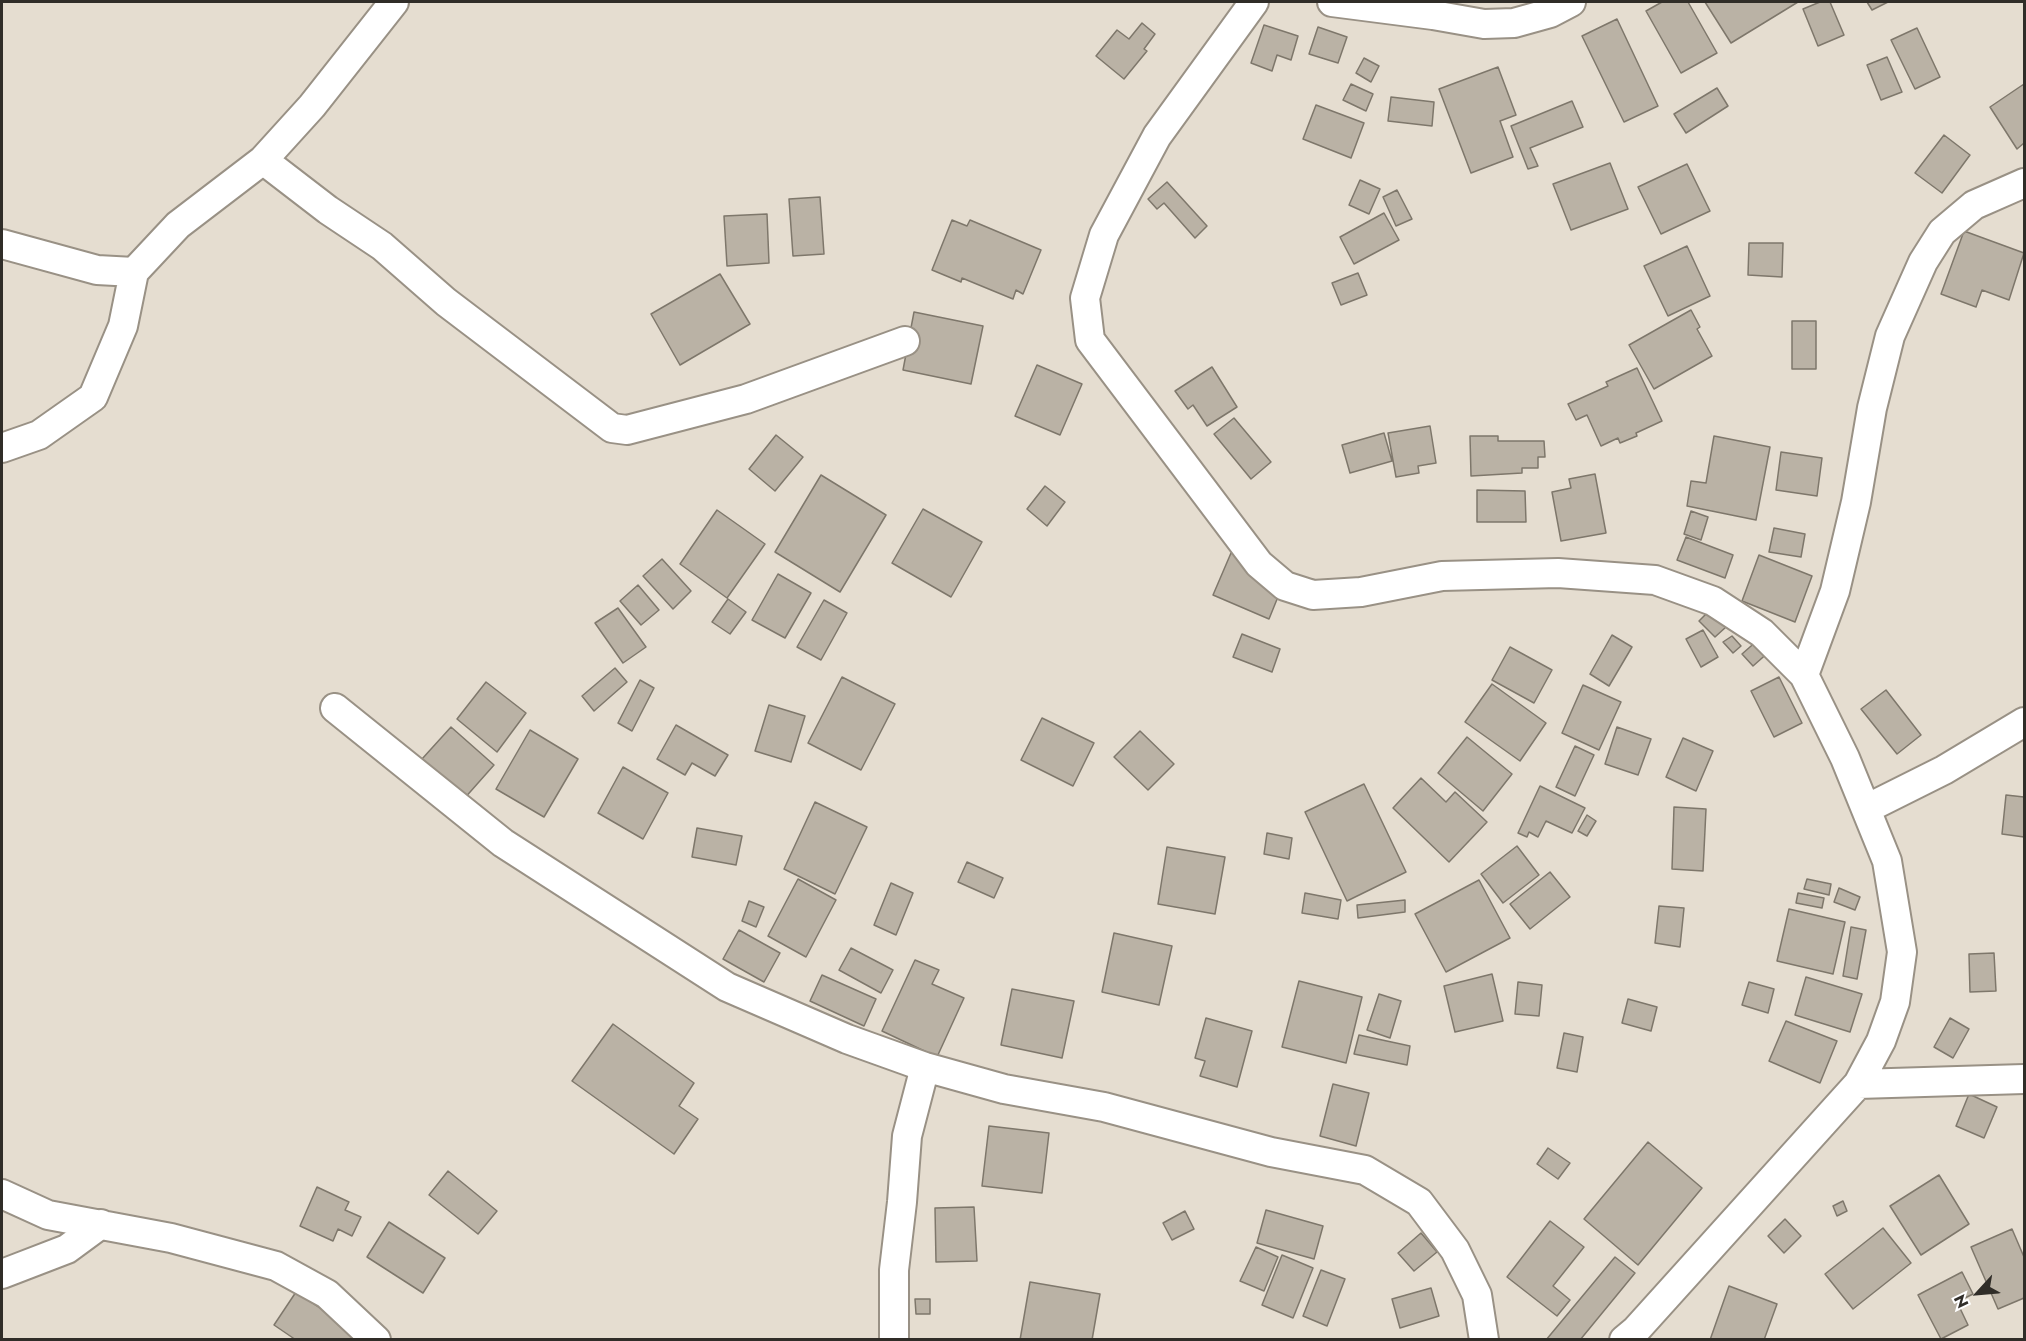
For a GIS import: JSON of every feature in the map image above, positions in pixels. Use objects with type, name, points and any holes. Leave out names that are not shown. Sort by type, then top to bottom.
[{"type":"street","points":[[2,448],[39,435],[93,397],[123,326],[134,272],[178,225],[263,160],[312,105],[394,2]]},
{"type":"street","points":[[1254,2],[1157,136],[1104,235],[1085,298],[1090,340],[1259,564],[1285,586],[1313,595],[1361,591],[1442,576],[1558,573],[1654,580],[1713,601],[1762,633],[1804,675],[1845,758],[1887,861],[1902,952],[1895,1002],[1881,1041],[1858,1084],[1636,1330],[1624,1340]]},
{"type":"street","points":[[1332,2],[1484,24],[1514,23],[1550,13],[1571,2]]},
{"type":"street","points":[[263,160],[328,210],[382,246],[446,302],[612,428],[627,430],[746,399],[905,341]]},
{"type":"street","points":[[1804,675],[1835,591],[1856,502],[1872,408],[1890,336],[1918,273],[1942,232],[1974,205],[2025,183]]},
{"type":"street","points":[[2,244],[97,270],[134,272]]},
{"type":"street","points":[[335,708],[503,843],[727,987],[846,1039],[925,1067],[1004,1089],[1104,1107],[1272,1152],[1365,1170],[1419,1202],[1455,1250],[1477,1295],[1484,1340]]},
{"type":"street","points":[[1866,809],[1944,770],[2025,722]]},
{"type":"street","points":[[894,1340],[894,1270],[907,1136],[925,1067]]},
{"type":"street","points":[[1858,1084],[2025,1079]]},
{"type":"street","points":[[2,1194],[48,1215],[171,1238],[276,1266],[327,1294],[376,1340]]},
{"type":"street","points":[[2,1274],[67,1249],[101,1224]]},
{"type":"building","points":[[1662,2],[1688,2],[1717,53],[1681,73],[1646,11]]},
{"type":"building","points":[[1705,2],[1798,2],[1731,43]]},
{"type":"building","points":[[1820,2],[1830,2],[1844,35],[1818,46],[1803,9]]},
{"type":"building","points":[[1867,2],[1888,2],[1872,10]]},
{"type":"building","points":[[1617,19],[1658,106],[1624,122],[1582,36]]},
{"type":"building","points":[[1142,23],[1155,34],[1144,49],[1147,51],[1124,79],[1096,56],[1117,30],[1129,39]]},
{"type":"building","points":[[1264,25],[1298,36],[1291,60],[1277,55],[1272,71],[1251,63]]},
{"type":"building","points":[[1318,27],[1347,37],[1338,63],[1309,54]]},
{"type":"building","points":[[1917,28],[1940,77],[1915,89],[1891,40]]},
{"type":"building","points":[[1887,57],[1902,92],[1881,100],[1867,65]]},
{"type":"building","points":[[1364,58],[1379,66],[1371,82],[1356,73]]},
{"type":"building","points":[[1498,67],[1516,115],[1500,121],[1513,157],[1471,173],[1439,89]]},
{"type":"building","points":[[1351,84],[1373,94],[1366,111],[1343,100]]},
{"type":"building","points":[[2024,84],[2024,143],[2017,149],[1990,107]]},
{"type":"building","points":[[1717,88],[1728,106],[1686,133],[1674,114]]},
{"type":"building","points":[[1391,97],[1434,102],[1432,126],[1388,121]]},
{"type":"building","points":[[1572,101],[1583,127],[1530,148],[1538,166],[1528,169],[1511,126]]},
{"type":"building","points":[[1316,105],[1364,123],[1351,158],[1303,139]]},
{"type":"building","points":[[1944,135],[1970,155],[1942,193],[1915,173]]},
{"type":"building","points":[[1610,163],[1628,209],[1571,230],[1553,184]]},
{"type":"building","points":[[1687,164],[1710,211],[1661,234],[1638,187]]},
{"type":"building","points":[[1360,180],[1380,189],[1369,214],[1349,205]]},
{"type":"building","points":[[1167,182],[1207,226],[1195,238],[1164,203],[1157,209],[1148,199]]},
{"type":"building","points":[[1397,190],[1412,219],[1396,226],[1383,197]]},
{"type":"building","points":[[820,197],[824,254],[793,256],[789,199]]},
{"type":"building","points":[[1384,213],[1399,240],[1354,264],[1340,237]]},
{"type":"building","points":[[767,214],[769,263],[727,266],[724,216]]},
{"type":"building","points":[[952,220],[967,226],[970,220],[1041,250],[1023,294],[1016,290],[1013,299],[962,278],[961,282],[932,270]]},
{"type":"building","points":[[1964,231],[2024,253],[2009,300],[1982,290],[1976,307],[1941,294]]},
{"type":"building","points":[[1749,243],[1783,243],[1782,277],[1748,275]]},
{"type":"building","points":[[1687,246],[1710,296],[1668,316],[1644,266]]},
{"type":"building","points":[[1358,273],[1367,295],[1341,305],[1332,283]]},
{"type":"building","points":[[720,274],[750,324],[680,365],[651,314]]},
{"type":"building","points":[[1691,310],[1700,327],[1697,329],[1712,356],[1654,389],[1629,345]]},
{"type":"building","points":[[914,312],[983,326],[971,384],[903,370]]},
{"type":"building","points":[[1792,321],[1816,321],[1816,369],[1792,369]]},
{"type":"building","points":[[1037,365],[1082,384],[1060,435],[1015,416]]},
{"type":"building","points":[[1212,367],[1237,407],[1207,426],[1193,405],[1188,409],[1175,391]]},
{"type":"building","points":[[1637,368],[1662,421],[1620,443],[1618,438],[1601,446],[1587,415],[1576,420],[1568,404],[1608,386],[1606,382]]},
{"type":"building","points":[[1234,418],[1271,462],[1251,479],[1214,434]]},
{"type":"building","points":[[1430,426],[1436,463],[1418,466],[1419,473],[1396,477],[1388,433]]},
{"type":"building","points":[[1384,433],[1392,461],[1350,473],[1342,445]]},
{"type":"building","points":[[776,435],[803,457],[775,491],[749,469]]},
{"type":"building","points":[[1470,436],[1498,436],[1498,441],[1544,441],[1545,457],[1538,457],[1538,468],[1522,468],[1522,473],[1471,476]]},
{"type":"building","points":[[1714,436],[1770,447],[1756,520],[1687,506],[1691,481],[1706,483]]},
{"type":"building","points":[[1781,452],[1822,458],[1817,496],[1776,490]]},
{"type":"building","points":[[1595,474],[1606,533],[1561,541],[1552,492],[1571,488],[1569,479]]},
{"type":"building","points":[[821,475],[886,515],[840,592],[775,552]]},
{"type":"building","points":[[1045,486],[1065,502],[1047,526],[1027,509]]},
{"type":"building","points":[[1477,490],[1525,491],[1526,522],[1477,522]]},
{"type":"building","points":[[923,509],[982,542],[951,597],[892,563]]},
{"type":"building","points":[[717,510],[765,544],[727,598],[680,564]]},
{"type":"building","points":[[1691,511],[1708,517],[1701,540],[1684,534]]},
{"type":"building","points":[[1774,528],[1805,534],[1801,557],[1769,552]]},
{"type":"building","points":[[1686,537],[1733,555],[1725,578],[1677,560]]},
{"type":"building","points":[[1231,553],[1286,577],[1269,619],[1213,595]]},
{"type":"building","points":[[1759,555],[1812,576],[1795,622],[1742,601]]},
{"type":"building","points":[[662,559],[691,591],[673,609],[643,576]]},
{"type":"building","points":[[778,574],[811,593],[785,638],[752,620]]},
{"type":"building","points":[[638,585],[659,610],[641,625],[620,601]]},
{"type":"building","points":[[728,599],[746,612],[730,634],[712,622]]},
{"type":"building","points":[[824,600],[847,613],[821,660],[797,647]]},
{"type":"building","points":[[618,608],[646,647],[623,663],[595,623]]},
{"type":"building","points":[[1710,610],[1726,627],[1715,637],[1699,621]]},
{"type":"building","points":[[1703,630],[1718,657],[1701,667],[1686,639]]},
{"type":"building","points":[[1242,634],[1280,649],[1272,672],[1233,657]]},
{"type":"building","points":[[1612,635],[1632,647],[1609,686],[1590,674]]},
{"type":"building","points":[[1732,636],[1741,646],[1733,653],[1723,642]]},
{"type":"building","points":[[1759,639],[1770,651],[1753,666],[1742,654]]},
{"type":"building","points":[[1510,647],[1552,670],[1534,703],[1492,680]]},
{"type":"building","points":[[615,668],[627,682],[594,711],[582,696]]},
{"type":"building","points":[[842,677],[895,704],[861,770],[808,743]]},
{"type":"building","points":[[1779,677],[1802,723],[1774,737],[1751,691]]},
{"type":"building","points":[[640,680],[654,688],[632,731],[618,723]]},
{"type":"building","points":[[486,682],[526,713],[497,752],[457,719]]},
{"type":"building","points":[[1492,684],[1546,723],[1520,761],[1465,722]]},
{"type":"building","points":[[1583,685],[1621,702],[1599,750],[1562,733]]},
{"type":"building","points":[[1886,690],[1921,735],[1897,754],[1861,709]]},
{"type":"building","points":[[769,705],[805,716],[791,762],[755,751]]},
{"type":"building","points":[[1042,718],[1094,743],[1073,786],[1021,760]]},
{"type":"building","points":[[676,725],[728,755],[715,776],[692,763],[685,775],[657,759]]},
{"type":"building","points":[[451,727],[494,765],[455,809],[412,770]]},
{"type":"building","points":[[1617,727],[1651,739],[1638,775],[1605,764]]},
{"type":"building","points":[[530,730],[578,759],[544,817],[496,789]]},
{"type":"building","points":[[1140,731],[1174,764],[1148,790],[1114,757]]},
{"type":"building","points":[[1467,737],[1512,774],[1483,811],[1438,773]]},
{"type":"building","points":[[1683,738],[1713,751],[1696,791],[1666,777]]},
{"type":"building","points":[[1575,746],[1594,755],[1575,796],[1556,787]]},
{"type":"building","points":[[623,767],[668,793],[643,839],[598,813]]},
{"type":"building","points":[[1421,778],[1446,802],[1455,792],[1487,822],[1449,862],[1393,808]]},
{"type":"building","points":[[1364,784],[1406,872],[1347,901],[1305,812]]},
{"type":"building","points":[[1540,786],[1585,808],[1572,833],[1546,821],[1538,837],[1529,832],[1527,837],[1518,833]]},
{"type":"building","points":[[2006,795],[2024,797],[2024,837],[2002,834]]},
{"type":"building","points":[[815,802],[867,827],[835,894],[784,869]]},
{"type":"building","points":[[1674,807],[1706,809],[1703,871],[1672,869]]},
{"type":"building","points":[[1587,815],[1596,821],[1587,836],[1578,831]]},
{"type":"building","points":[[697,828],[742,836],[736,865],[692,857]]},
{"type":"building","points":[[1267,833],[1292,838],[1289,859],[1264,854]]},
{"type":"building","points":[[1517,846],[1539,875],[1503,903],[1481,874]]},
{"type":"building","points":[[1167,847],[1225,857],[1215,914],[1158,904]]},
{"type":"building","points":[[967,862],[1003,878],[994,898],[958,882]]},
{"type":"building","points":[[1550,872],[1570,897],[1530,929],[1510,904]]},
{"type":"building","points":[[798,879],[836,900],[806,957],[768,936]]},
{"type":"building","points":[[1807,879],[1831,884],[1829,895],[1804,889]]},
{"type":"building","points":[[1479,880],[1510,938],[1446,972],[1415,914]]},
{"type":"building","points":[[891,883],[913,893],[896,935],[874,925]]},
{"type":"building","points":[[1839,888],[1860,897],[1855,910],[1834,902]]},
{"type":"building","points":[[1305,893],[1341,900],[1338,919],[1302,913]]},
{"type":"building","points":[[1798,893],[1824,898],[1822,908],[1796,903]]},
{"type":"building","points":[[1405,900],[1405,912],[1358,918],[1357,905]]},
{"type":"building","points":[[749,901],[764,907],[756,927],[742,921]]},
{"type":"building","points":[[1659,906],[1684,908],[1680,947],[1655,943]]},
{"type":"building","points":[[1789,909],[1845,922],[1833,974],[1777,961]]},
{"type":"building","points":[[1851,927],[1866,930],[1857,979],[1843,976]]},
{"type":"building","points":[[739,930],[780,953],[764,982],[723,959]]},
{"type":"building","points":[[1114,933],[1172,946],[1159,1005],[1102,992]]},
{"type":"building","points":[[851,948],[893,970],[881,993],[839,970]]},
{"type":"building","points":[[1994,953],[1996,991],[1970,992],[1969,954]]},
{"type":"building","points":[[915,960],[939,970],[932,984],[964,998],[937,1057],[882,1031]]},
{"type":"building","points":[[1492,974],[1503,1021],[1455,1032],[1444,986]]},
{"type":"building","points":[[822,975],[876,999],[864,1026],[810,1001]]},
{"type":"building","points":[[1806,977],[1862,994],[1850,1032],[1795,1015]]},
{"type":"building","points":[[1299,981],[1362,997],[1346,1063],[1282,1047]]},
{"type":"building","points":[[1518,982],[1542,985],[1539,1016],[1515,1014]]},
{"type":"building","points":[[1749,982],[1774,989],[1768,1013],[1742,1005]]},
{"type":"building","points":[[1012,989],[1074,1001],[1062,1058],[1001,1045]]},
{"type":"building","points":[[1379,994],[1401,1001],[1390,1038],[1367,1030]]},
{"type":"building","points":[[1628,999],[1657,1007],[1651,1031],[1622,1023]]},
{"type":"building","points":[[1206,1018],[1252,1031],[1237,1087],[1200,1076],[1205,1061],[1195,1058]]},
{"type":"building","points":[[1950,1018],[1969,1029],[1953,1058],[1934,1047]]},
{"type":"building","points":[[1786,1021],[1837,1041],[1820,1083],[1769,1061]]},
{"type":"building","points":[[613,1024],[694,1083],[679,1106],[698,1119],[674,1154],[572,1081]]},
{"type":"building","points":[[1564,1033],[1583,1037],[1577,1072],[1557,1068]]},
{"type":"building","points":[[1359,1035],[1410,1046],[1407,1065],[1354,1054]]},
{"type":"building","points":[[1333,1084],[1369,1093],[1356,1146],[1320,1136]]},
{"type":"building","points":[[1969,1094],[1997,1107],[1984,1138],[1956,1126]]},
{"type":"building","points":[[989,1126],[1049,1133],[1042,1193],[982,1186]]},
{"type":"building","points":[[1648,1142],[1702,1188],[1638,1265],[1584,1219]]},
{"type":"building","points":[[1548,1148],[1570,1163],[1558,1179],[1537,1164]]},
{"type":"building","points":[[448,1171],[497,1211],[478,1234],[429,1195]]},
{"type":"building","points":[[1939,1175],[1969,1224],[1921,1255],[1890,1206]]},
{"type":"building","points":[[317,1187],[349,1202],[345,1210],[361,1217],[352,1236],[338,1229],[333,1241],[300,1226]]},
{"type":"building","points":[[1843,1201],[1847,1211],[1837,1216],[1833,1206]]},
{"type":"building","points":[[974,1207],[977,1261],[936,1262],[935,1208]]},
{"type":"building","points":[[1266,1210],[1323,1226],[1314,1259],[1257,1243]]},
{"type":"building","points":[[1185,1211],[1194,1229],[1172,1240],[1163,1223]]},
{"type":"building","points":[[1785,1219],[1801,1236],[1784,1253],[1768,1236]]},
{"type":"building","points":[[1550,1221],[1584,1247],[1553,1286],[1570,1300],[1557,1316],[1507,1277]]},
{"type":"building","points":[[389,1222],[445,1258],[423,1293],[367,1257]]},
{"type":"building","points":[[1883,1228],[1911,1263],[1853,1309],[1825,1274]]},
{"type":"building","points":[[2012,1229],[2024,1257],[2024,1298],[1998,1309],[1971,1247]]},
{"type":"building","points":[[1421,1233],[1437,1252],[1414,1271],[1398,1253]]},
{"type":"building","points":[[1256,1247],[1278,1257],[1264,1291],[1240,1281]]},
{"type":"building","points":[[1282,1255],[1313,1268],[1293,1318],[1262,1305]]},
{"type":"building","points":[[1615,1257],[1635,1273],[1580,1340],[1546,1340]]},
{"type":"building","points":[[1321,1270],[1345,1279],[1327,1326],[1303,1316]]},
{"type":"building","points":[[1962,1272],[1973,1294],[1957,1302],[1968,1325],[1941,1339],[1918,1295]]},
{"type":"building","points":[[1030,1282],[1100,1294],[1092,1340],[1020,1340]]},
{"type":"building","points":[[1729,1286],[1777,1304],[1764,1340],[1710,1340]]},
{"type":"building","points":[[1431,1288],[1439,1316],[1400,1328],[1392,1299]]},
{"type":"building","points":[[296,1292],[369,1340],[296,1340],[274,1325]]},
{"type":"building","points":[[915,1299],[930,1299],[930,1314],[916,1314]]}]
